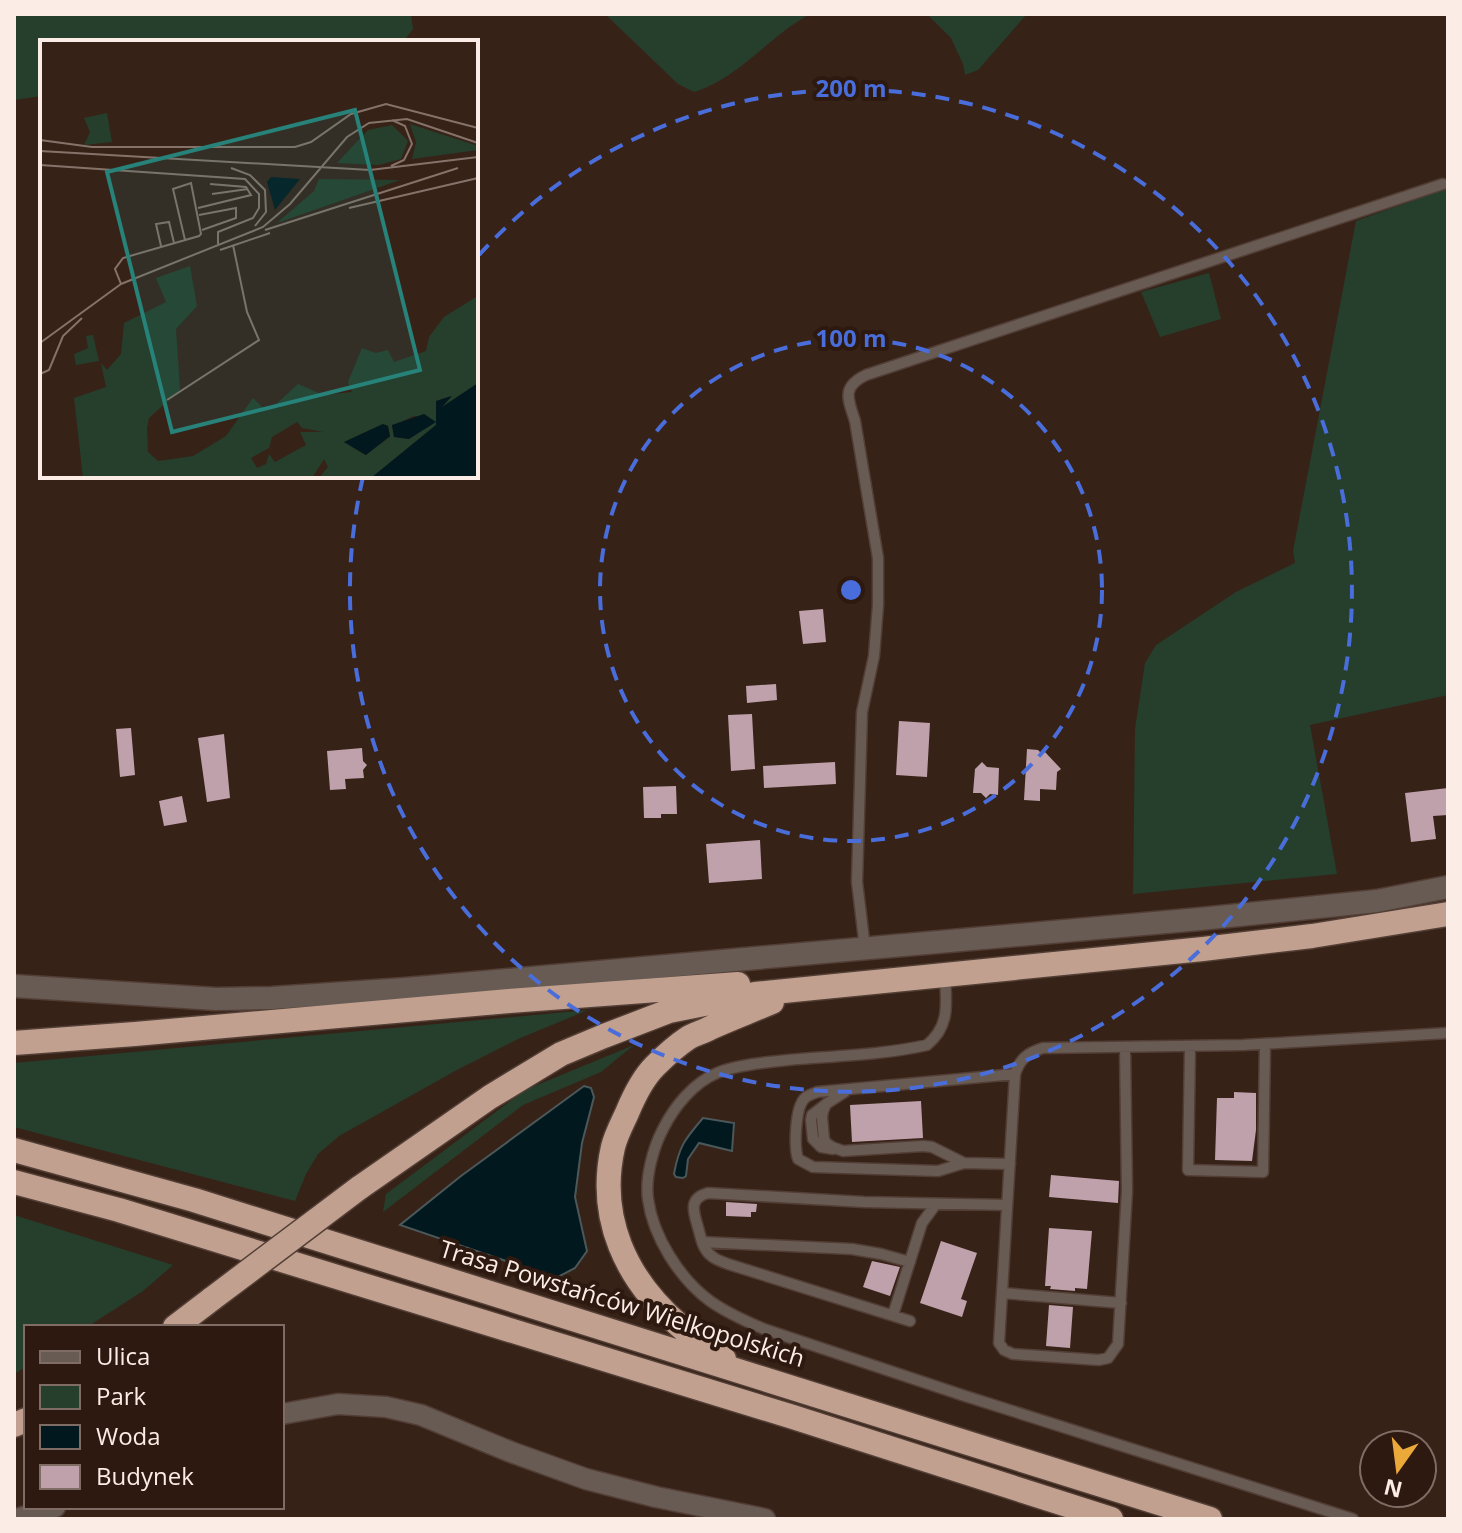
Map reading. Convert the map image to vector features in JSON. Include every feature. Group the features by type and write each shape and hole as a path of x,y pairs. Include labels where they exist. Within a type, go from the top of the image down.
{"highway":[{"path":"178,1325 359,1188 490,1097 561,1054 669,1011 755,994 1203,949 1312,936 1448,914"},
{"path":"14,1043 741,983 757,982 804,989"},
{"path":"775,1381 718,1356 670,1318 648,1293 616,1239 608,1189 613,1144 637,1090 654,1067 688,1038 804,989"},
{"name":"Trasa Powstańców Wielkopolskich","path":"14,1150 194,1200 1210,1519"},
{"path":"14,1182 119,1210 793,1417 1111,1519"}],"street":[{"path":"14,986 202,999 272,998 405,989 1185,921 1362,902 1448,887"},
{"path":"284,1414 338,1404 386,1407 421,1415 586,1479 765,1519"},
{"path":"17,1519 49,1509"}],"lane":[{"path":"865,949 857,882 862,712 874,656 878,558 849,401 851,385 866,375 1443,184"},
{"path":"945,975 946,1014 943,1026 938,1037 927,1045 761,1062 716,1073 689,1092 668,1119 651,1158 647,1196 655,1227 671,1257 708,1299 734,1316 764,1329 1353,1519"},
{"path":"1125,1047 1127,1191 1118,1344 1108,1358 1099,1360 1013,1354 1004,1350 999,1343 1015,1074 1024,1056 1043,1048 1125,1047 1190,1047 1448,1033"},
{"path":"1190,1047 1188,1170 1263,1172 1265,1044"},
{"path":"1010,1164 964,1163 938,1171 813,1167 798,1159 795,1151 798,1108 805,1098 817,1092 1015,1074"},
{"path":"848,1090 812,1115 813,1139 821,1147 843,1151 932,1147 964,1163"},
{"path":"910,1321 712,1257 702,1242 694,1206 698,1197 708,1193 864,1202 1007,1205"},
{"path":"893,1315 922,1223 936,1204"},
{"path":"702,1242 852,1249 910,1262"},
{"path":"1002,1293 1121,1303"}],"green space":[{"path":"14,14 411,14 413,29 405,40 40,40 40,96 14,100"},
{"path":"605,14 810,14 726,77 694,92 678,84"},
{"path":"927,14 1027,14 978,70 965,75 951,38"},
{"path":"1448,188 1448,695 1310,725 1337,874 1133,894 1135,729 1145,663 1156,645 1236,592 1295,563 1293,551 1356,221"},
{"path":"1209,273 1221,319 1160,337 1141,292"},
{"path":"588,1010 518,1039 339,1136 318,1154 295,1201 14,1127 14,1063"},
{"path":"634,1045 601,1072 523,1105 383,1212 386,1194 525,1090"},
{"path":"14,1215 173,1265 143,1291 90,1325 24,1325 24,1368 14,1374"}],"water":[{"path":"584,1086 591,1088 594,1097 582,1143 575,1197 587,1251 575,1268 556,1278 400,1225 461,1176"},
{"path":"703,1118 734,1123 732,1151 699,1143 688,1159 686,1176 676,1177 678,1156"}],"building":[{"path":"823,609 826,642 803,644 799,611"},
{"path":"776,684 777,700 747,703 746,686"},
{"path":"752,714 755,769 731,771 728,715"},
{"path":"899,721 930,723 927,777 896,775"},
{"path":"131,728 135,775 120,777 116,729"},
{"path":"224,734 230,798 207,802 198,738"},
{"path":"362,748 363,761 367,765 363,770 364,778 345,779 346,789 330,790 327,751"},
{"path":"1027,749 1038,750 1042,754 1045,752 1061,769 1057,772 1056,790 1040,789 1040,801 1024,800"},
{"path":"835,762 836,784 764,788 763,766"},
{"path":"982,762 987,767 999,768 998,795 990,794 986,798 981,793 973,793 975,769"},
{"path":"676,786 677,814 644,818 643,787"},
{"path":"1448,788 1448,815 1433,816 1436,839 1411,842 1405,793"},
{"path":"182,796 187,822 164,826 159,801"},
{"path":"760,840 762,879 709,883 706,844"},
{"path":"1234,1092 1256,1093 1252,1161 1215,1160 1217,1098 1234,1098"},
{"path":"921,1101 923,1138 852,1142 850,1105"},
{"path":"1051,1175 1119,1181 1118,1203 1049,1197"},
{"path":"726,1202 757,1204 756,1212 751,1212 751,1217 726,1216"},
{"path":"1049,1228 1092,1231 1087,1289 1075,1288 1075,1291 1045,1286"},
{"path":"941,1241 977,1253 961,1299 967,1301 962,1317 920,1303"},
{"path":"872,1261 900,1267 890,1296 863,1287"},
{"path":"1049,1305 1073,1307 1070,1348 1046,1346"}]}
